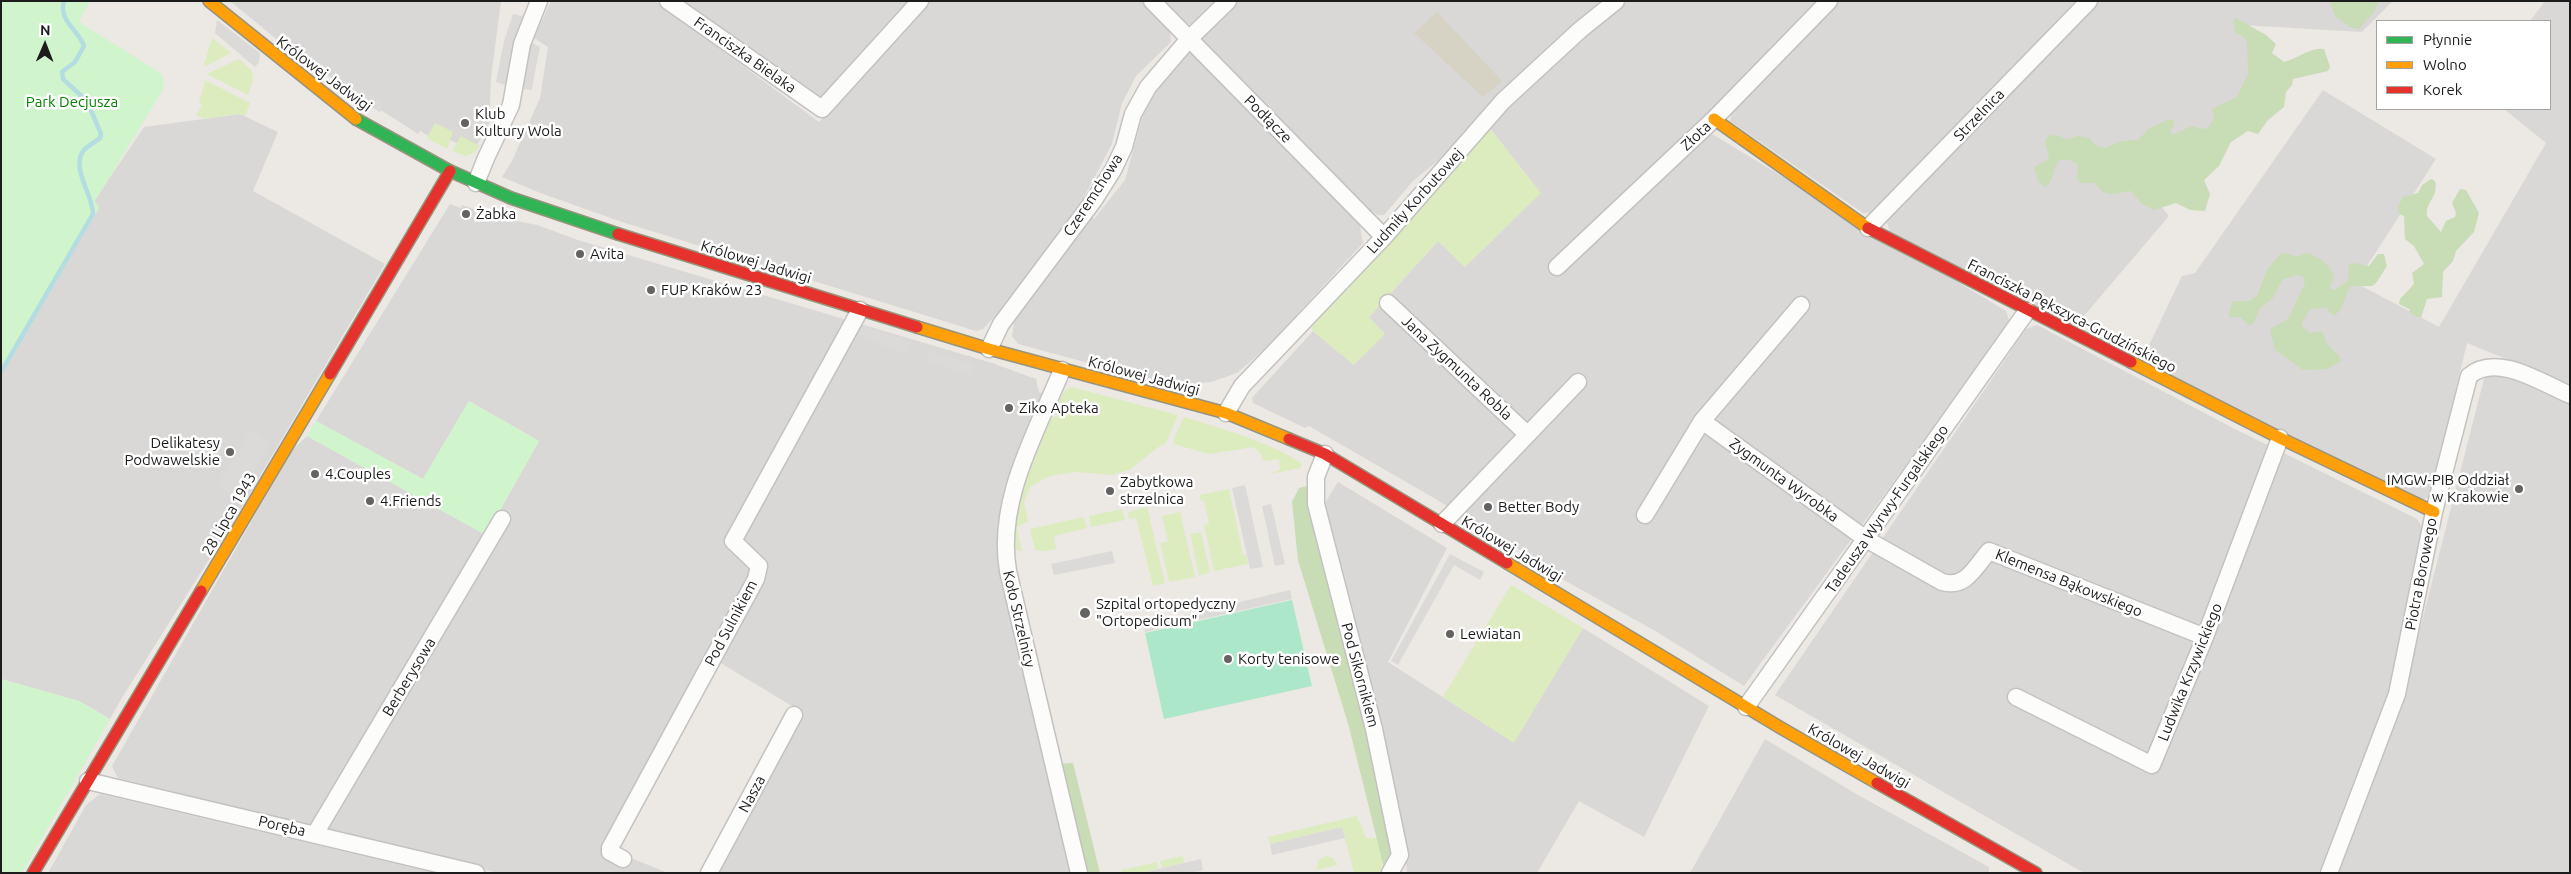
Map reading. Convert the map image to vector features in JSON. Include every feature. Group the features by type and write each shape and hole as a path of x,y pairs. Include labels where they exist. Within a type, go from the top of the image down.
{"street":[{"name":"Królowej Jadwigi","path":"209,1 352,116 450,171 476,183 600,229 860,310 1062,370 1226,413 1325,454 1746,707 1860,774 2036,873"},
{"path":"476,183 511,105 522,44 539,1"},
{"name":"Franciszka Bielaka","path":"668,1 822,110 920,1"},
{"name":"Podłącze","path":"1152,1 1384,237"},
{"name":"Czeremchowa","path":"989,349 1001,324 1094,200 1124,148 1133,114 1148,87 1189,39 1228,1"},
{"name":"Ludmiły Korbutowej","path":"1226,413 1242,386 1384,237 1503,101 1580,30 1616,1"},
{"name":"Złota","path":"1557,267 1714,119 1830,1"},
{"name":"Strzelnica","path":"1868,228 2089,1"},
{"name":"Franciszka Pększyca-Grudzińskiego","path":"1714,119 1868,228 2027,311 2280,438 2434,512"},
{"name":"28 Lipca 1943","path":"33,873 450,171"},
{"name":"Jana Zygmunta Robla","path":"1388,303 1527,434"},
{"path":"1645,515 1702,421 1801,304"},
{"name":"Pod Sulnikiem","path":"623,859 610,852 610,848 756,579 759,566 733,541 860,310"},
{"name":"Tadeusza Wyrwy-Furgalskiego","path":"1746,707 2027,311"},
{"name":"Piotra Borowego","path":"2328,873 2397,694 2434,512 2469,376 2478,368 2492,366 2516,372 2570,395"},
{"name":"Koło Strzelnicy","path":"1062,370 1020,471 1012,497 1004,539 1008,571 1079,873"},
{"path":"1442,524 1578,382"},
{"name":"Zygmunta Wyrobka","path":"1702,421 1866,539"},
{"name":"Ludwika Krzywickiego","path":"2016,697 2152,765 2205,637 2280,438"},
{"name":"Pod Sikornikiem","path":"1325,454 1316,477 1316,504 1374,728 1400,855 1390,873"},
{"name":"Berberysowa","path":"315,834 502,519"},
{"name":"Klemensa Bąkowskiego","path":"1866,539 1948,584 1954,584 1966,579 1988,551 2205,637"},
{"name":"Nasza","path":"709,873 794,715"},
{"name":"Poręba","path":"88,781 476,873"}],"shaded area":[{"path":"230,1 501,1 491,78 489,123 474,151 432,132 430,137 420,131 418,134 322,72 320,75"},
{"path":"551,1 655,1 819,122 928,1 1142,1 1170,31 1171,42 1136,76 1122,103 1112,144 1081,203 995,316 983,329 976,331 622,222 543,194 502,177 512,161 540,98 548,47 534,38"},
{"path":"674,1 912,1 823,100 813,100"},
{"path":"1161,1 1602,1 1498,97 1441,158 1413,181 1384,215 1378,215 1365,207 1203,42 1202,32 1193,24 1183,24"},
{"path":"1628,1 1817,1 1697,125 2006,311 2010,323 1744,686 1657,632 1546,570 1546,566 1439,501 1309,426 1305,428 1253,403 1252,398 1313,331 1354,365 1369,317 1438,241 1465,267 1540,193 1489,127 1582,36"},
{"path":"1838,1 2082,1 1876,212 1863,213 1730,121 1733,107"},
{"path":"2099,1 2393,1 2362,32 2241,25 2274,68 2156,200 2169,216 2072,330 1890,232 1886,220"},
{"path":"2545,1 2570,1 2570,385 2467,343 2430,497 2419,501 2140,364 2182,276 2195,273 2323,90 2436,159 2356,283 2439,327 2546,143 2505,110 2551,110 2551,20 2531,20"},
{"path":"1437,12 1502,81 1483,97 1414,33"},
{"path":"513,14 521,16 525,14 518,34 506,88 505,85 496,82 504,41"},
{"path":"217,20 260,53 259,62 255,67 215,33"},
{"path":"530,42 540,47 532,90 525,89 521,91"},
{"path":"1193,51 1360,226 1363,243 1265,349 1237,373 1211,382 1179,385 1151,380 1018,344 1012,336 1014,323 1011,322 1092,217 1094,219 1125,180 1145,108 1154,90 1187,52"},
{"path":"348,80 380,101 381,113 348,92"},
{"path":"240,114 278,132 253,191 385,264 237,515 110,719 79,701 1,679 1,374 99,208 94,201 144,127"},
{"path":"450,204 461,208 462,205 474,209 475,207 489,215 490,211 503,215 506,219 537,225 578,240 992,363 1036,379 1039,392 1043,394 1001,543 1075,873 712,873 797,709 719,662 614,851 668,873 498,873 118,778 112,766 292,450 307,436 486,535 539,441 469,401 423,479 316,421"},
{"path":"2037,325 2233,428 2417,519 2426,533 2394,680 2363,772 2321,873 2084,873 1775,695 2026,329"},
{"path":"861,326 911,342 906,353 856,336"},
{"path":"930,351 974,365 970,375 926,361"},
{"path":"2485,375 2508,376 2570,403 2570,873 2338,873 2398,715"},
{"path":"250,430 271,442 239,499 217,486"},
{"path":"1338,482 1447,548 1388,662 1513,742 1583,628 1709,706 1644,837 1579,801 1537,873 1407,873 1405,854 1321,509"},
{"path":"1245,485 1263,567 1250,569 1232,488"},
{"path":"1271,504 1285,564 1275,566 1262,506"},
{"path":"1112,551 1115,563 1054,575 1051,564"},
{"path":"1450,554 1484,572 1480,580 1454,565 1398,665 1391,661"},
{"path":"1290,590 1292,599 1145,632 1144,625"},
{"path":"1765,739 1858,795 1989,867 1989,873 1690,873"},
{"path":"100,794 435,873 48,873 86,805"},
{"path":"1342,827 1345,838 1272,855 1270,844"},
{"path":"1201,859 1203,870 1192,873 1142,873"}],"green space":[{"name":"Park Decjusza","path":"1,1 90,1 79,22 162,74 164,88 95,201 99,207 1,374"},
{"path":"2330,1 2377,1 2378,3 2374,12 2359,29 2352,28 2335,16"},
{"path":"2236,18 2266,35 2276,44 2272,53 2284,62 2308,51 2324,49 2330,67 2328,71 2293,79 2292,85 2286,92 2284,107 2268,120 2258,134 2248,131 2231,142 2219,166 2204,180 2210,194 2205,211 2190,210 2176,203 2154,210 2141,203 2131,191 2115,194 2107,193 2095,183 2081,183 2077,179 2078,165 2071,160 2060,160 2057,163 2051,181 2045,187 2038,181 2034,167 2047,160 2049,156 2045,141 2052,135 2058,135 2067,139 2078,136 2089,138 2096,146 2105,148 2122,141 2138,140 2148,129 2167,120 2173,120 2174,126 2170,130 2172,135 2192,126 2203,129 2208,128 2214,119 2212,109 2237,97 2248,74 2247,43 2245,38 2235,32 2233,22"},
{"path":"212,38 231,53 206,66 204,64"},
{"path":"239,59 252,71 253,80 248,95 207,74"},
{"path":"205,80 250,103 245,116 240,114 205,119 196,115 202,106 199,103"},
{"path":"435,123 453,132 447,149 427,138"},
{"path":"1489,127 1541,193 1465,267 1438,241 1369,317 1385,334 1354,365 1313,331 1311,326"},
{"path":"461,136 480,146 474,153 466,156 452,151"},
{"path":"2431,179 2435,181 2436,187 2428,207 2427,216 2441,232 2446,221 2455,217 2456,213 2452,203 2460,189 2466,190 2479,213 2474,232 2456,251 2453,261 2443,272 2442,297 2427,299 2421,318 2411,314 2409,309 2399,304 2400,299 2414,284 2412,273 2424,264 2414,246 2405,239 2404,216 2399,214 2398,207 2403,197 2418,193 2422,185"},
{"path":"2286,253 2297,257 2307,253 2323,261 2332,271 2333,278 2330,288 2334,290 2348,281 2349,264 2369,266 2378,254 2384,254 2387,266 2376,283 2372,286 2350,286 2338,313 2334,316 2326,308 2310,309 2302,323 2303,327 2310,333 2322,331 2328,345 2339,356 2341,361 2328,369 2303,370 2275,350 2270,329 2288,319 2304,285 2305,280 2302,276 2297,275 2282,280 2273,298 2260,308 2254,323 2249,325 2240,317 2229,317 2233,301 2249,301 2257,296 2267,270 2280,254"},
{"path":"1071,387 1178,415 1166,443 1131,469 1112,475 1076,472 1050,476 1031,486 1024,501 1028,521 1017,527 1022,551 1010,548 1016,490 1046,422 1059,414 1060,398"},
{"path":"469,401 539,441 486,535 307,436 316,421 423,479"},
{"path":"1184,417 1261,442 1302,464 1300,468 1266,475 1280,470 1279,459 1263,461 1261,454 1253,447 1209,454 1174,444 1174,438"},
{"path":"1308,486 1395,853 1384,868 1349,727 1298,560 1292,502 1299,488"},
{"path":"1229,489 1243,555 1246,554 1248,564 1214,571 1204,525 1209,524 1204,501 1201,501 1200,495"},
{"path":"1147,507 1165,583 1153,586 1136,518 1129,519 1128,512"},
{"path":"1122,509 1125,520 1091,527 1089,516"},
{"path":"1180,512 1195,577 1169,582 1160,543 1168,541 1162,516"},
{"path":"1084,517 1087,528 1054,536 1056,549 1035,550 1030,529"},
{"path":"1201,532 1210,572 1199,576 1190,534"},
{"path":"1511,585 1583,628 1514,743 1443,697"},
{"name":"Korty tenisowe","path":"1292,600 1312,686 1164,719 1145,633"},
{"path":"1,679 79,701 110,719 22,873 1,873"},
{"path":"1073,763 1100,873 1082,873 1057,764"},
{"path":"1357,816 1366,838 1377,838 1384,868 1382,873 1354,873 1342,827 1270,844 1268,837"},
{"path":"1183,856 1184,863 1162,868 1160,861"},
{"path":"1326,856 1333,858 1338,865 1316,870 1319,860"},
{"path":"1157,862 1158,869 1142,873 1122,873 1121,870"}],"waterway":[{"path":"1,372 93,214 81,173 80,157 84,150 100,138 101,134 87,101 63,79 62,72 75,62 84,46 66,20 63,8 64,1"}],"traffic: fast":[{"path":"356,119 450,171 511,198 618,234"}],"traffic: slow":[{"path":"209,1 356,119"},
{"path":"1714,119 1868,228"},
{"path":"917,327 989,349 1226,413 1289,439"},
{"path":"2131,362 2280,438 2434,512"},
{"path":"201,591 330,374"},
{"path":"1507,563 1781,728 1877,783"}],"traffic: jam":[{"path":"330,374 450,171"},
{"path":"1868,228 2131,362"},
{"path":"618,234 917,327"},
{"path":"1289,439 1325,454 1507,563"},
{"path":"33,873 201,591"},
{"path":"1877,783 2036,873"}],"place":[{"name":"Klub Kultury Wola","path":"465,123"},
{"name":"Żabka","path":"466,214"},
{"name":"Avita","path":"580,254"},
{"name":"FUP Kraków 23","path":"651,290"},
{"name":"Ziko Apteka","path":"1009,408"},
{"name":"Delikatesy Podwawelskie","path":"230,452"},
{"name":"4.Couples","path":"315,474"},
{"name":"IMGW-PIB Oddział w Krakowie","path":"2519,489"},
{"name":"Zabytkowa strzelnica","path":"1110,491"},
{"name":"4.Friends","path":"370,501"},
{"name":"Better Body","path":"1488,507"},
{"name":"Szpital ortopedyczny \"Ortopedicum\"","path":"1085,613"},
{"name":"Lewiatan","path":"1450,634"},
{"name":"Korty tenisowe","path":"1228,659"}]}
